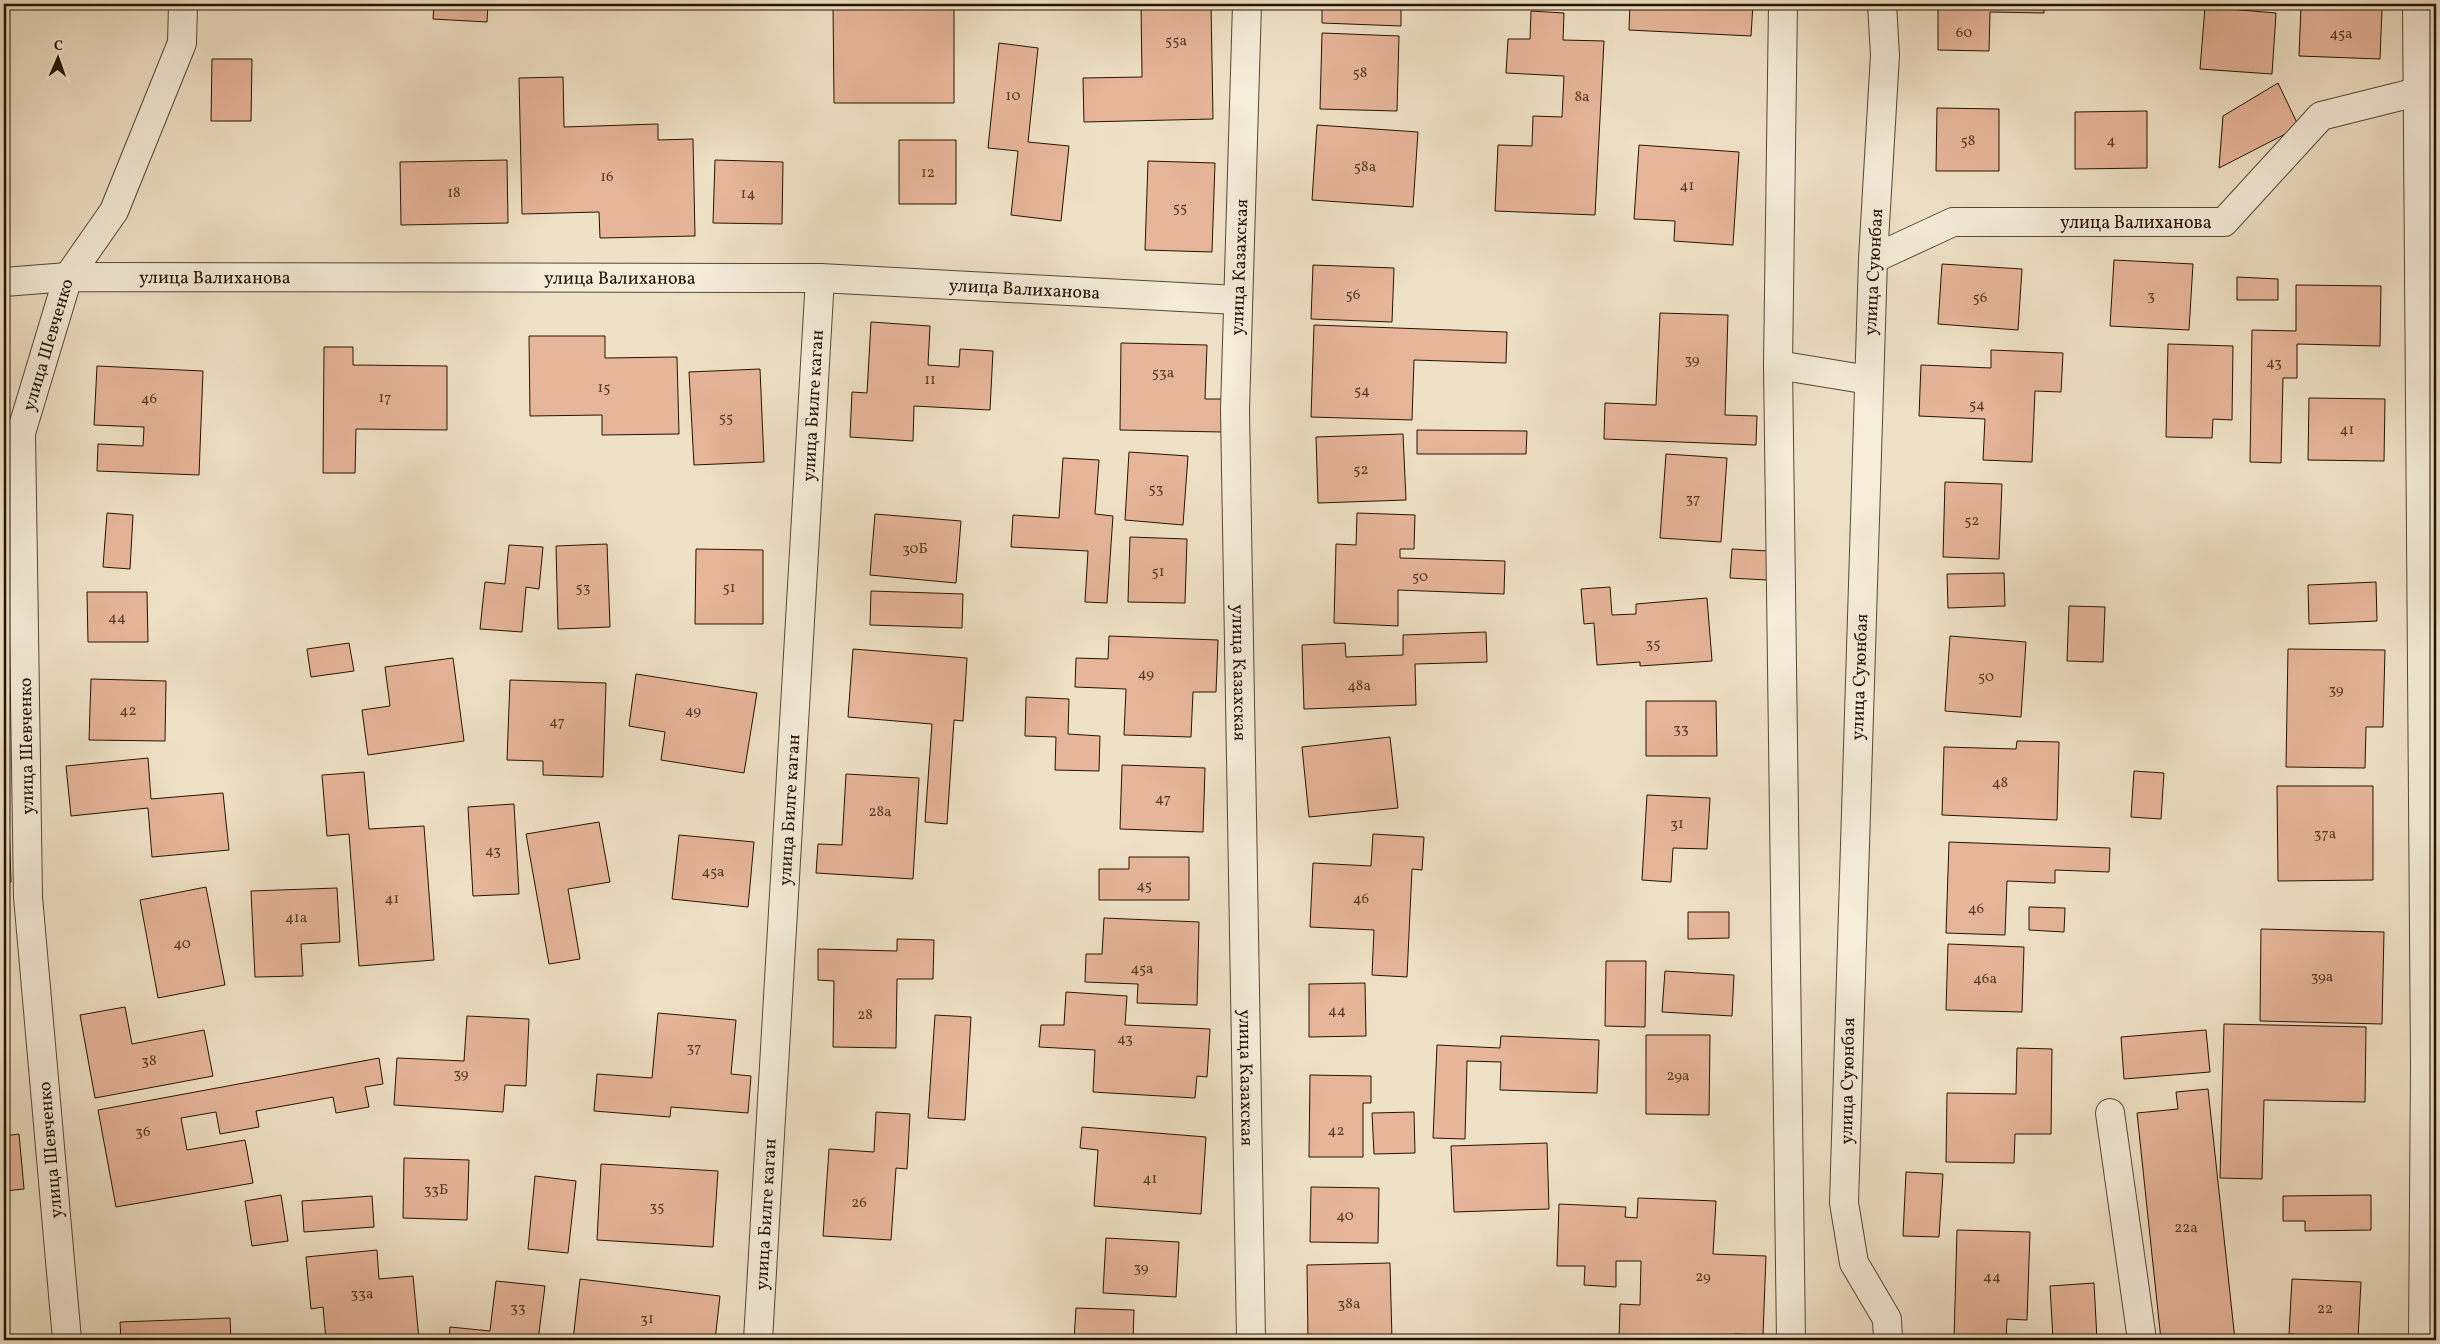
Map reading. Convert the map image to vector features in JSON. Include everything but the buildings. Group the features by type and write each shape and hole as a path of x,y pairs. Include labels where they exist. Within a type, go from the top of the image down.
{"street":[{"name":"улица Шевченко","path":"67,1340 28,897 22,433 68,277 114,211 182,43 183,4"},
{"name":"улица Казахская","path":"1247,4 1237,300 1236,439 1251,1340"},
{"path":"1783,4 1778,365 1791,1340"},
{"name":"улица Суюнбая","path":"1882,4 1885,55 1873,259 1844,1203 1854,1262 1887,1318 1888,1340"},
{"path":"2417,4 2425,1035 2423,1340"},
{"name":"улица Валиханова","path":"1873,259 1953,222 2224,222 2321,116 2417,92"},
{"name":"улица Валиханова","path":"4,282 68,277 820,278 1237,300"},
{"name":"улица Билге каган","path":"758,1340 820,278"},
{"path":"1778,365 1869,380"},
{"path":"2110,1113 2142,1340"}]}
